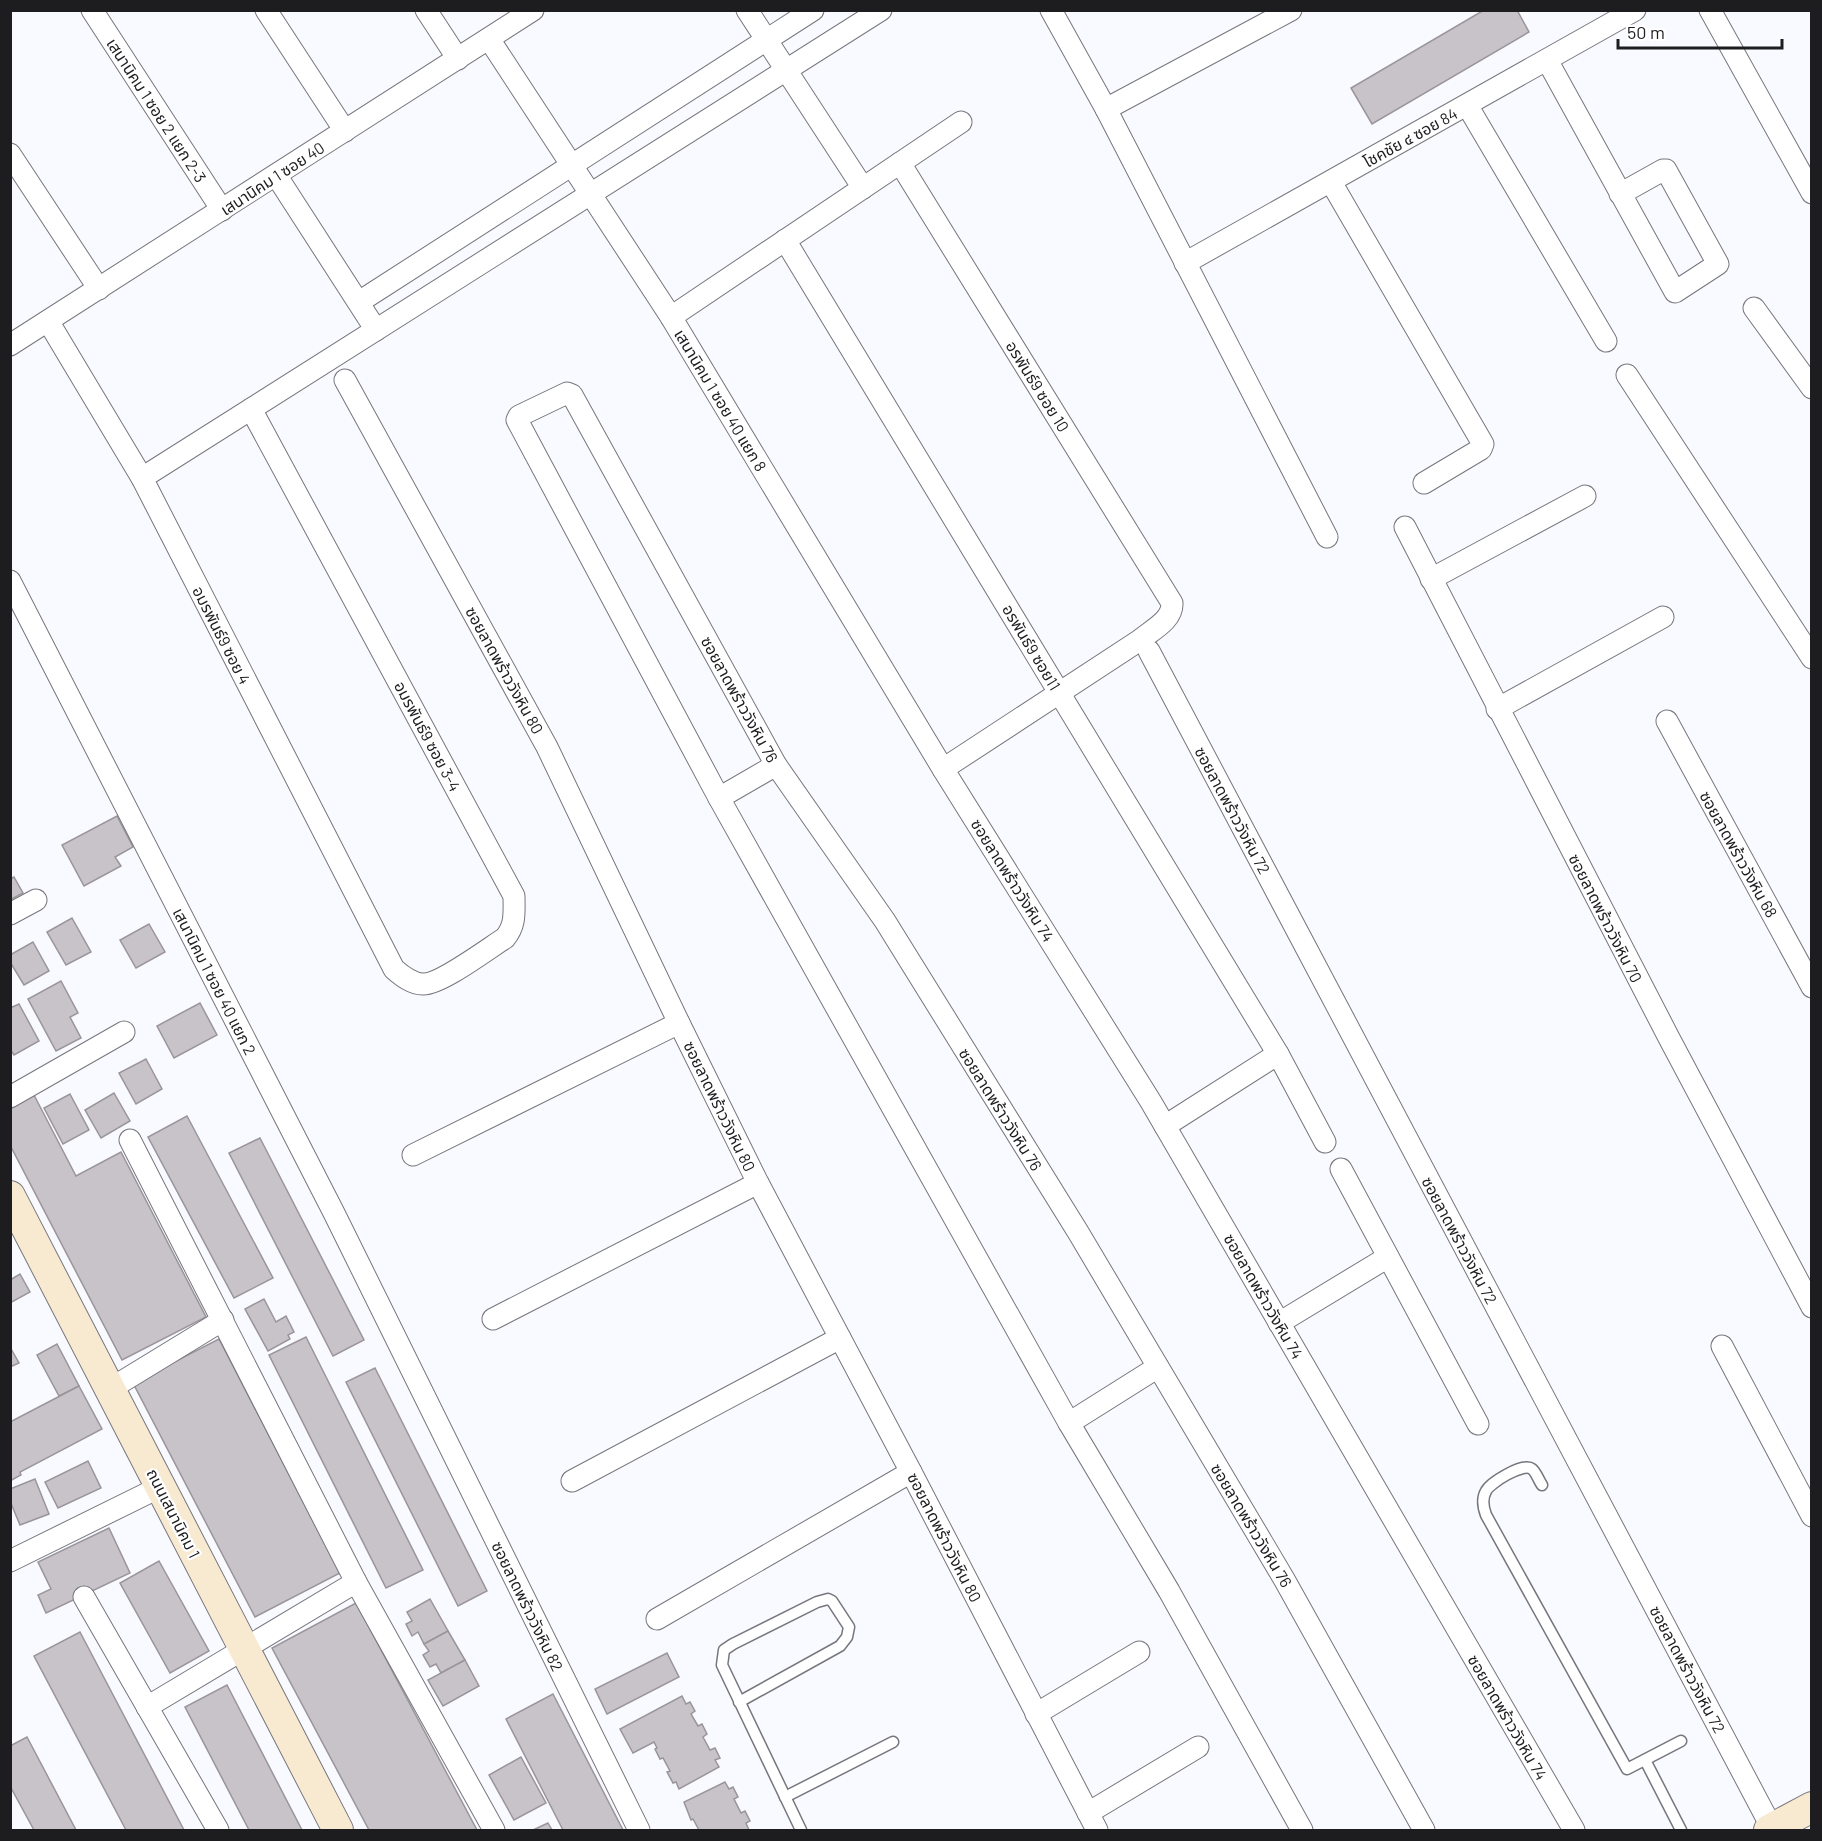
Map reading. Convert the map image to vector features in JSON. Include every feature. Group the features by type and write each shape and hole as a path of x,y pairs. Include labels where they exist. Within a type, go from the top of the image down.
{"street":[{"name":"เสนานิคม 1 ซอย 2 แยก 2-3","path":"92,10 222,210"},
{"path":"266,10 345,131"},
{"path":"426,10 458,59"},
{"name":"เสนานิคม 1 ซอย 40","path":"10,345 533,10"},
{"path":"747,10 862,188"},
{"path":"358,302 813,10"},
{"path":"141,478 881,10"},
{"path":"1051,10 1106,109 1327,537"},
{"path":"1106,109 1291,10"},
{"name":"โชคชัย ๔ ซอย 84","path":"1185,263 1635,10"},
{"path":"1710,10 1812,193"},
{"name":"เสนานิคม 1 ซอย 40 แยก 8","path":"489,39 671,316 943,769"},
{"path":"1547,60 1620,194 1675,292 1718,264 1666,170 1620,194"},
{"path":"1467,105 1606,341"},
{"path":"671,316 961,122"},
{"path":"10,154 99,289"},
{"name":"อรพันธ์9 ซอย 10","path":"900,163 1172,603 1173,611 1168,618 1140,640 1058,692"},
{"path":"276,175 376,330"},
{"path":"1331,182 1483,444 1481,449 1424,483"},
{"name":"อรพันธ์9 ซอย11","path":"785,240 1278,1054 1325,1142"},
{"path":"1754,308 1812,388"},
{"name":"อมรพันธ์9 ซอย 4","path":"48,321 141,478 385,954"},
{"path":"1627,375 1812,658"},
{"name":"ซอยลาดพร้าววังหิน 80","path":"345,380 547,747 758,1183 912,1472 1092,1822"},
{"name":"ซอยลาดพร้าววังหิน 76","path":"719,798 517,419 519,416 570,393 776,765 885,921 1078,1232 1284,1580 1424,1830"},
{"name":"อมรพันธ์9 ซอย 3-4","path":"251,409 514,896 512,930 505,938 438,981 423,984 407,979 394,969 385,954"},
{"path":"1431,579 1586,496"},
{"name":"ซอยลาดพร้าววังหิน 70","path":"1405,527 1497,709 1812,1307"},
{"name":"เสนานิคม 1 ซอย 40 แยก 2","path":"10,581 334,1213 417,1382"},
{"path":"1497,709 1663,617"},
{"name":"ซอยลาดพร้าววังหิน 72","path":"1149,651 1772,1830"},
{"path":"943,769 1058,692"},
{"name":"ซอยลาดพร้าววังหิน 68","path":"1667,721 1812,987"},
{"path":"776,765 719,798 1069,1423 1169,1591 1302,1830"},
{"name":"ซอยลาดพร้าววังหิน 74","path":"943,769 1165,1126 1574,1830"},
{"path":"10,914 36,900"},
{"path":"413,1155 679,1023"},
{"path":"10,1097 124,1032"},
{"path":"1165,1126 1278,1054"},
{"path":"130,1140 356,1582 494,1830"},
{"path":"1341,1170 1478,1424"},
{"path":"493,1319 758,1183"},
{"name":"ถนนเสนานิคม 1","path":"10,1196 338,1830"},
{"path":"1279,1323 1388,1257"},
{"path":"110,1389 223,1320"},
{"path":"572,1481 840,1338"},
{"path":"1722,1346 1812,1516"},
{"path":"1069,1423 1158,1367"},
{"name":"ซอยลาดพร้าววังหิน 82","path":"417,1382 639,1830"},
{"path":"657,1619 912,1472"},
{"path":"10,1561 160,1487"},
{"path":"147,1707 356,1582"},
{"path":"84,1597 218,1830"},
{"path":"1036,1714 1139,1652"},
{"path":"1092,1822 1198,1747"},
{"path":"1772,1830 1812,1807"}],"lane":[{"path":"1542,1485 1530,1468 1520,1468 1488,1487 1484,1497 1485,1515 1627,1769 1682,1741"},
{"path":"739,1702 840,1646 847,1637 849,1628 832,1601 828,1599 817,1602 724,1650 722,1665 739,1702 801,1830"},
{"path":"785,1797 893,1742"},
{"path":"1645,1760 1681,1830"}],"building":[{"path":"1484,10 1517,10 1529,32 1372,124 1351,88"},
{"path":"117,816 133,847 115,857 121,866 84,886 62,845"},
{"path":"14,877 23,893 10,900 10,879"},
{"path":"72,918 91,952 66,965 47,932"},
{"path":"149,924 165,952 136,968 120,940"},
{"path":"33,942 49,971 24,985 10,962 10,955"},
{"path":"61,981 78,1013 70,1017 81,1038 56,1051 28,999"},
{"path":"200,1003 217,1035 174,1058 157,1026"},
{"path":"19,1004 39,1041 14,1055 10,1049 10,1008"},
{"path":"146,1059 162,1089 136,1104 119,1073"},
{"path":"114,1093 130,1121 101,1138 85,1110"},
{"path":"70,1094 89,1130 63,1144 44,1108"},
{"path":"34,1095 76,1176 121,1152 206,1317 122,1360 10,1145 10,1107"},
{"path":"187,1116 273,1278 234,1298 148,1137"},
{"path":"260,1138 364,1340 333,1356 229,1153"},
{"path":"20,1274 30,1292 10,1303 10,1280"},
{"path":"264,1299 276,1322 286,1316 294,1332 288,1335 290,1339 268,1351 245,1309"},
{"path":"306,1337 423,1570 386,1588 269,1355"},
{"path":"219,1339 340,1573 255,1617 133,1383"},
{"path":"57,1344 79,1386 59,1396 37,1355"},
{"path":"10,1347 19,1363 10,1367"},
{"path":"375,1368 487,1591 458,1606 346,1382"},
{"path":"79,1386 102,1429 20,1472 21,1475 10,1481 10,1422"},
{"path":"88,1461 101,1488 58,1508 45,1482"},
{"path":"35,1479 49,1514 20,1525 10,1501 10,1489"},
{"path":"109,1528 130,1573 46,1613 38,1595 51,1589 38,1562"},
{"path":"159,1561 209,1651 170,1673 120,1583"},
{"path":"430,1599 448,1631 424,1644 418,1632 412,1636 406,1624 412,1621 407,1612"},
{"path":"356,1603 477,1830 369,1830 272,1648"},
{"path":"448,1631 465,1660 441,1673 436,1664 430,1667 423,1655 429,1651 424,1644"},
{"path":"80,1632 184,1830 126,1830 34,1656"},
{"path":"667,1653 679,1677 607,1714 595,1689"},
{"path":"465,1660 479,1686 443,1706 428,1680"},
{"path":"227,1685 302,1830 249,1830 185,1707"},
{"path":"553,1694 623,1830 563,1830 506,1719"},
{"path":"682,1696 686,1704 690,1702 695,1711 691,1714 698,1726 702,1724 707,1734 703,1737 710,1750 715,1748 720,1758 715,1760 719,1767 679,1789 667,1772 670,1771 663,1758 660,1759 654,1742 633,1753 620,1729"},
{"path":"27,1737 76,1830 34,1830 10,1786 10,1746"},
{"path":"521,1757 546,1803 514,1820 489,1775"},
{"path":"725,1782 729,1789 733,1787 738,1797 734,1799 741,1813 745,1811 750,1821 746,1823 749,1830 699,1830 693,1819 691,1820 684,1802"},
{"path":"548,1823 552,1830 533,1830"}]}
